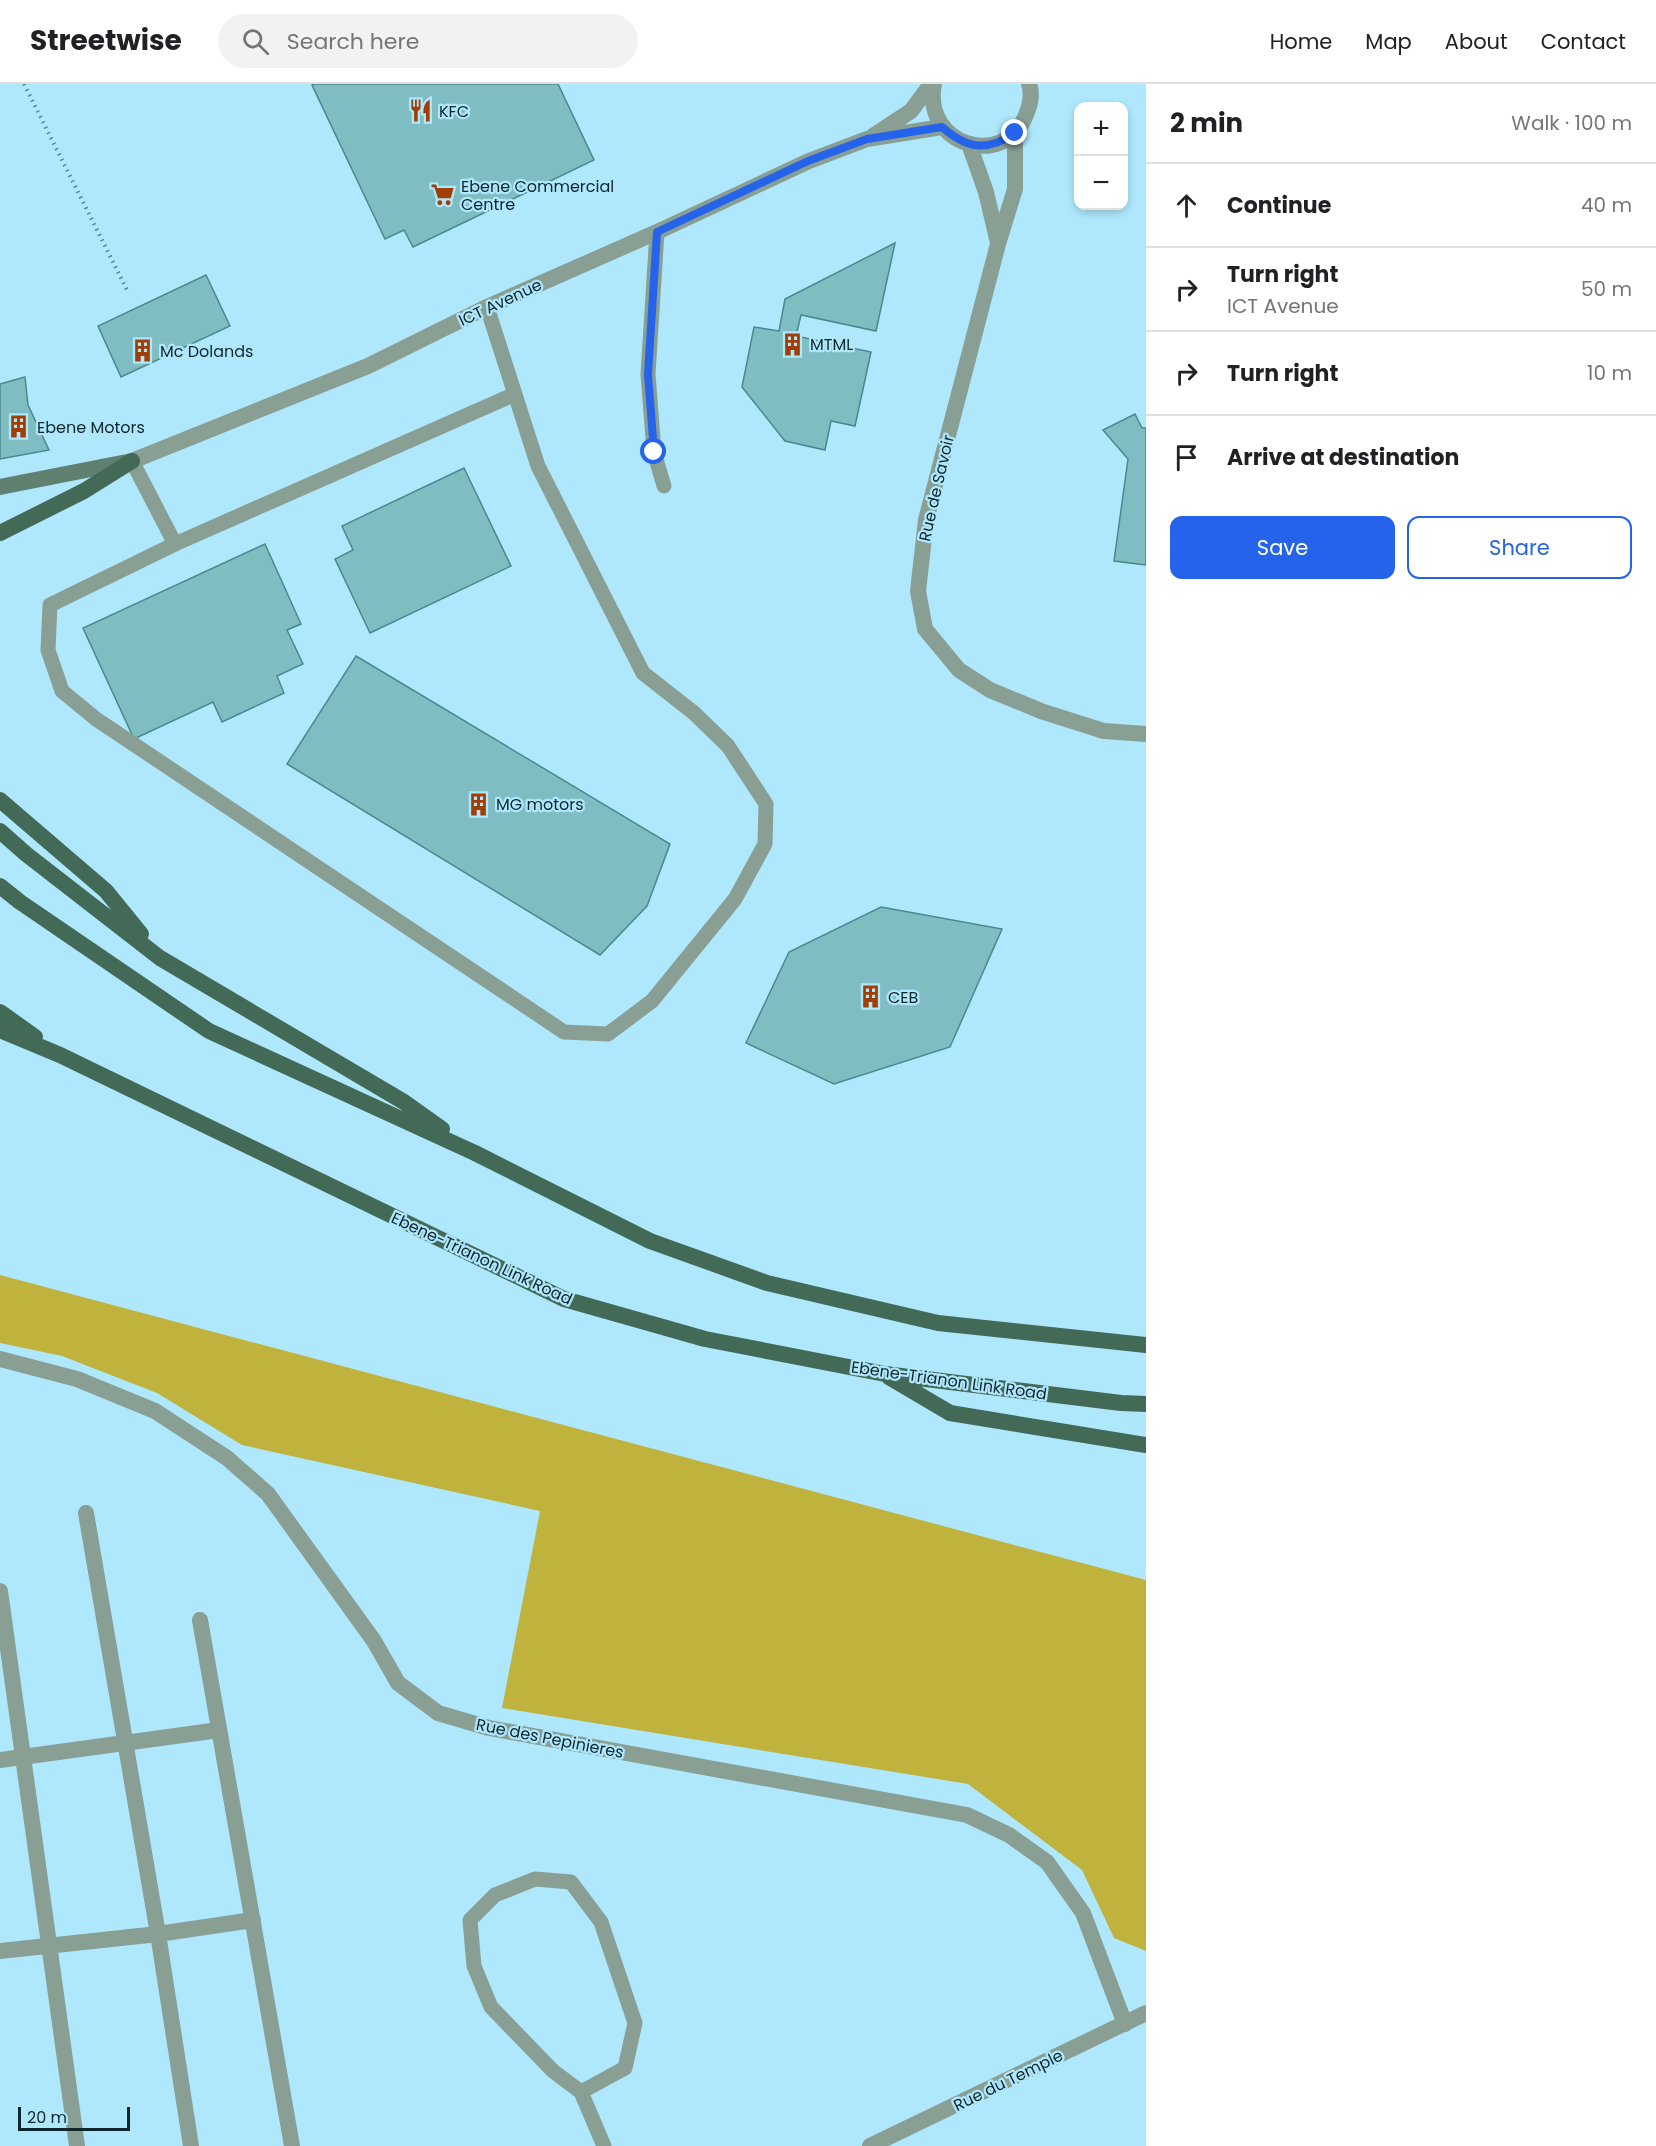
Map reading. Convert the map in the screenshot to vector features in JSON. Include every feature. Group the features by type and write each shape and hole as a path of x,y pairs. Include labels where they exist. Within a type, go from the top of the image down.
{"main road":[{"path":"0,487 132,461"},
{"path":"0,533 84,491 132,461"},
{"path":"0,800 106,891 160,958"},
{"path":"0,831 26,854 160,958 404,1102 475,1153"},
{"path":"0,886 208,1030 475,1153 650,1241 767,1283 938,1323 1146,1345"},
{"path":"0,1012 60,1055"},
{"path":"0,1030 60,1055"},
{"name":"Ebene-Trianon Link Road","path":"60,1055 564,1299 705,1339 885,1374 1121,1403 1146,1404"},
{"path":"938,1323 1146,1339"},
{"path":"885,1374 950,1413 1146,1445"}],"street":[{"path":"933,84 934,112 942,127 954,137 969,144 986,146 1001,142 1015,133 1030,105 1029,84"},
{"name":"ICT Avenue","path":"867,139 911,111 933,84"},
{"name":"ICT Avenue","path":"132,461 368,366 488,307 657,232 808,161 867,139 942,127"},
{"name":"Rue de Savoir","path":"1015,133 1016,189 998,244 926,520 918,591 925,629 959,670 990,690 1041,711 1104,731 1146,734"},
{"name":"Rue de Savoir","path":"969,144 986,192 998,244"},
{"name":"Rue des Pepinieres","path":"0,1359 77,1379 155,1411 227,1458 268,1494 374,1641 398,1683 438,1713 500,1730 967,1815 1009,1835 1047,1862 1083,1913 1125,2024"},
{"path":"86,1513 158,1934 191,2146"},
{"path":"0,1591 77,2146"},
{"path":"200,1620 292,2146"},
{"path":"0,1760 219,1730"},
{"path":"0,1951 158,1934 253,1920"},
{"name":"Rue du Temple","path":"870,2146 1146,2013"}],"lane":[{"path":"657,232 648,374 654,452 664,486"},
{"path":"488,307 538,466 643,673 694,713 728,746 766,804 765,844 735,899 652,1001 608,1034 564,1032 96,719 62,691 48,650 50,605 175,544 515,394"},
{"path":"132,461 175,544"},
{"path":"581,2092 625,2068 635,2023 601,1922 571,1882 535,1878 495,1895 470,1920 474,1966 491,2007 553,2071 581,2092 604,2146"}],"path":[{"path":"24,84 128,290"}],"shaded area":[{"path":"0,1275 1146,1580 1146,1951 1114,1938 1082,1870 968,1784 502,1708 540,1511 242,1445 157,1393 62,1356 0,1343"}],"building":[{"name":"Ebene Commercial Centre","path":"558,84 594,160 413,247 404,230 385,239 312,85"},
{"name":"MTML","path":"895,243 876,331 801,315 796,336 871,352 855,426 831,421 825,450 785,441 742,387 754,327 779,331 785,299"},
{"name":"Mc Dolands","path":"206,275 230,326 121,377 98,326"},
{"name":"Ebene Motors","path":"25,377 28,405 49,450 0,459 0,384"},
{"path":"1135,414 1142,428 1146,428 1146,565 1114,561 1128,459 1103,430"},
{"path":"464,468 511,566 370,633 335,559 353,550 342,526"},
{"path":"265,544 301,624 287,630 303,664 277,676 284,693 222,722 213,702 134,739 83,628"},
{"name":"MG motors","path":"356,656 670,844 647,906 600,955 287,764"},
{"name":"CEB","path":"881,907 1002,929 950,1047 834,1084 746,1043 789,952"}],"place":[{"name":"KFC","path":"421,111"},
{"name":"Ebene Commercial Centre","path":"443,195"},
{"name":"MTML","path":"792,344"},
{"name":"Mc Dolands","path":"142,351"},
{"name":"Ebene Motors","path":"19,427"},
{"name":"MG motors","path":"478,804"},
{"name":"CEB","path":"870,997"}],"route":[{"path":"654,452 648,374 657,232 808,161 867,139 942,127 954,137 969,144 986,146 1001,142 1015,133"}]}
